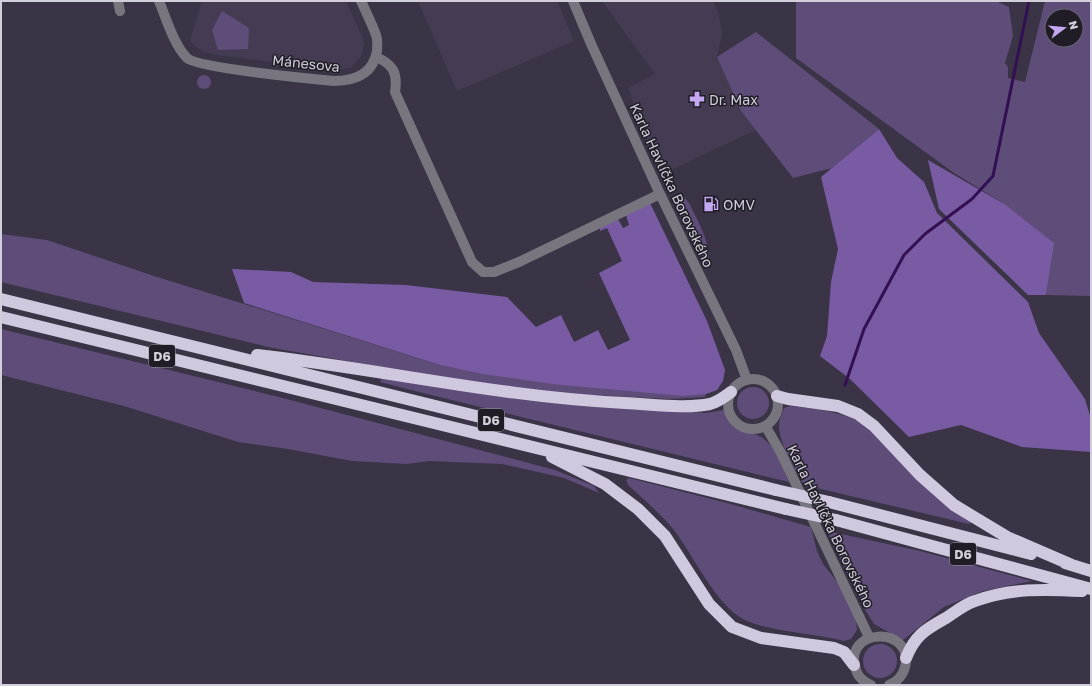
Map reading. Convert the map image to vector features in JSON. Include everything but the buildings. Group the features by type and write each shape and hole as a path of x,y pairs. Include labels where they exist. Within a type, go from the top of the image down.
{"highway":[{"name":"D6","path":"1,299 829,502 1091,571"},
{"name":"D6","path":"1,316 836,520 1091,589"},
{"path":"206,349 578,401 693,406 713,403 731,392"},
{"path":"777,396 838,406 858,414 874,426 920,475 954,505 1007,537 1072,565"},
{"path":"533,447 606,484 638,509 665,536 709,604 732,626 761,638 834,648 844,652 854,665"},
{"path":"906,658 912,644 923,632 974,601 997,594 1029,590 1091,592"}],"street":[{"path":"118,1 120,11"},
{"name":"Mánesova","path":"159,1 174,37 188,59 196,63 223,68 325,80 346,81 358,78 367,72 376,57"},
{"path":"361,1 377,37 376,57 386,61 392,67 397,81 396,92 428,167 472,262 483,272 489,273 513,264 660,194"},
{"name":"Karla Havlíčka Borovského","path":"573,1 660,194 736,350 747,380"},
{"path":"757,379 766,382 777,396 777,413 766,427 753,430 747,429 735,422 729,411 728,405 731,392 738,384 747,380 757,379"},
{"name":"Karla Havlíčka Borovského","path":"766,427 781,453 869,637"},
{"path":"870,685 862,679 854,665 857,649 869,637 885,636 899,644 906,658 903,673 891,685"}],"shaded area":[{"path":"202,1 346,1 362,36 364,43 362,55 351,68 336,69 329,65 324,65 321,68 217,55 204,52 195,46 190,40"},
{"path":"418,1 557,1 574,41 457,91"},
{"path":"602,1 713,1 719,15 722,34 717,57 741,111 756,130 673,169 658,163 641,124 628,88 655,74"},
{"path":"796,1 996,1 1009,7 1013,36 1005,63 1008,67 1008,78 1025,82 1045,1 1091,1 1091,296 1046,295 1053,243 1006,205 954,173 796,58"},
{"path":"222,11 249,28 248,49 218,50 212,30"},
{"path":"756,32 879,129 832,168 793,178 741,111 717,57"},
{"path":"201,75 207,75 211,79 211,85 207,89 201,89 197,85 197,79"},
{"path":"879,129 897,158 924,182 937,213 1028,302 1039,333 1085,399 1091,419 1091,452 1022,447 961,425 909,437 850,379 820,356 827,336 831,282 838,249 821,177"},
{"path":"928,160 1006,205 1054,243 1046,295 1028,295 939,209"},
{"path":"678,195 685,198 689,203 704,234 709,251 707,266 674,198"},
{"path":"650,203 707,321 725,370 723,381 717,390 706,394 683,396 552,384 483,374 440,365 244,303 232,269 291,272 313,282 406,285 507,297 536,327 561,315 574,342 598,330 608,350 630,340 599,273 622,261 607,228 600,231 600,228 618,219 623,228 629,225 626,215"},
{"path":"1,234 47,240 154,276 440,365 506,377 573,385 639,391 706,394 705,397 670,399 552,393 471,383 268,347 1,282"},
{"path":"1,329 279,397 555,470 594,486 599,493 564,478 502,464 429,461 407,464 352,461 288,449 238,442 124,406 1,375"},
{"path":"382,378 603,405 706,413 724,410 727,419 736,428 758,435 769,443 779,459 789,482 380,382"},
{"path":"750,387 756,387 766,394 769,403 768,409 762,416 756,419 750,419 740,412 737,406 737,400 744,390"},
{"path":"790,406 839,414 857,420 866,425 972,521 969,524 804,485 788,457 780,433 779,424 782,412 784,408"},
{"path":"629,478 727,503 811,527 817,551 823,564 839,584 856,620 857,630 851,639 844,641 778,630 743,619 733,612 714,591 674,530 658,512 628,485 626,480"},
{"path":"827,531 920,551 1032,581 983,591 944,607 903,640 874,624 863,606"},
{"path":"883,644 890,646 895,651 897,661 895,671 890,676 877,678 870,676 865,671 863,658 865,651 870,646"}],"waterway":[{"path":"845,385 864,329 904,255 925,234 972,199 993,176 1029,1"}],"place":[{"name":"Dr. Max","path":"697,99"},
{"name":"OMV","path":"711,204"}]}
